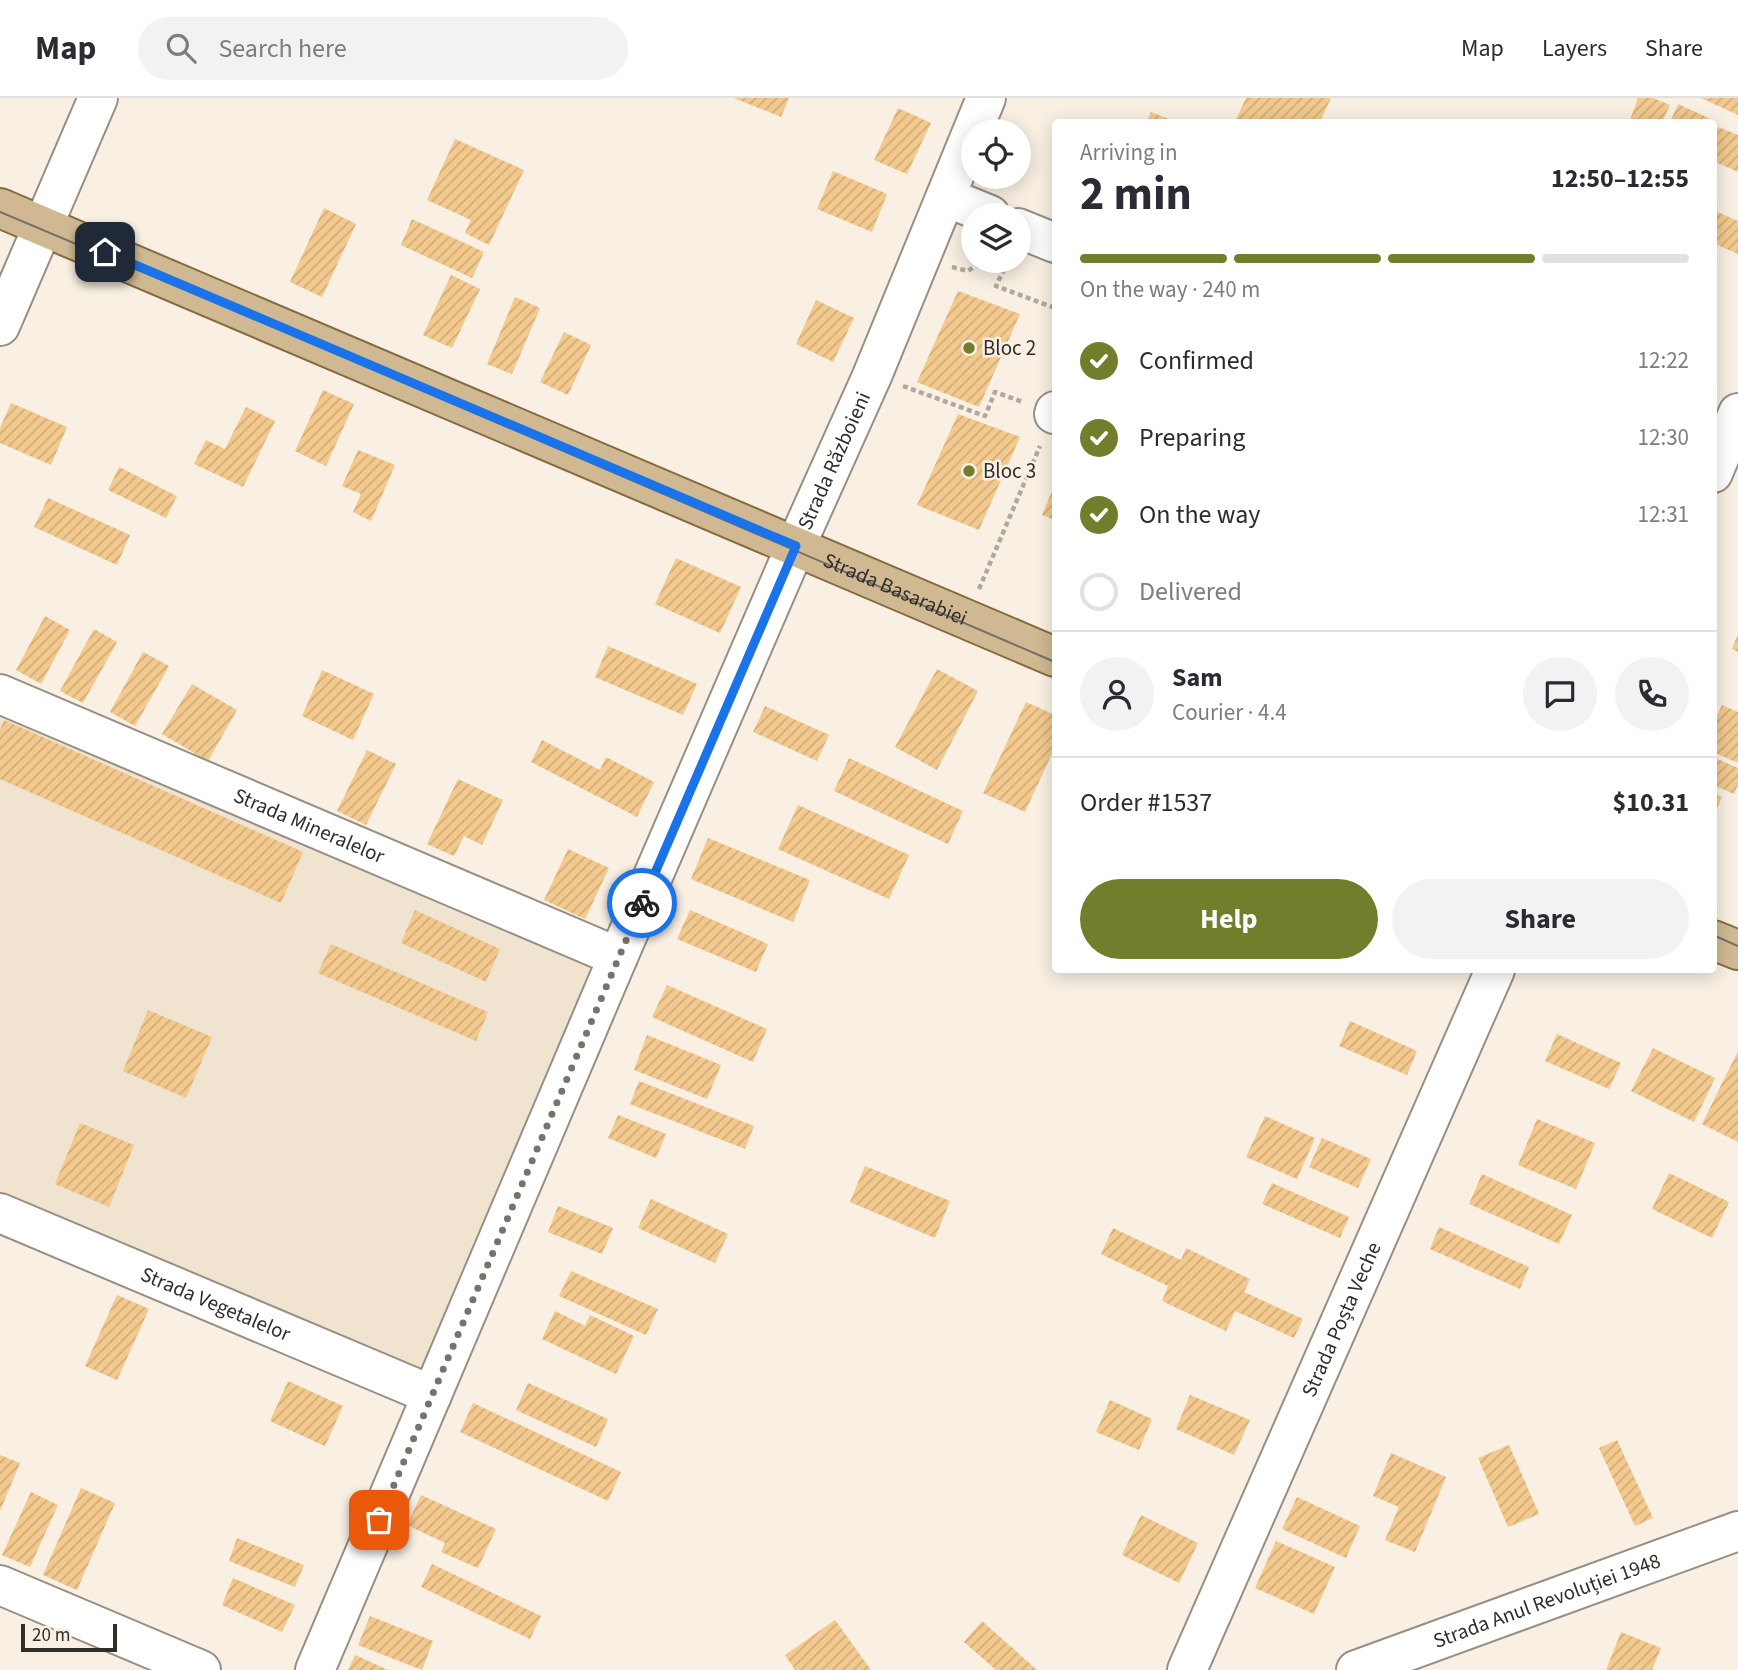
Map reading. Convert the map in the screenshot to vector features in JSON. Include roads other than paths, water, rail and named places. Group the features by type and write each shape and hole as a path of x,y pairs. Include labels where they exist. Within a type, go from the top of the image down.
{"main road":[{"name":"Strada Basarabiei","path":"0,208 1052,656"},
{"path":"1717,942 1738,950"}],"street":[{"path":"0,326 98,98"},
{"name":"Strada Războieni","path":"315,1670 618,957 872,376 986,98"},
{"path":"946,197 961,203"},
{"path":"1031,233 1052,242"},
{"path":"1717,463 1738,413"},
{"name":"Strada Mineralelor","path":"0,694 618,957"},
{"name":"Strada Poșta Veche","path":"1187,1670 1494,973"},
{"name":"Strada Vegetalelor","path":"0,1213 432,1395"},
{"name":"Strada Anul Revoluției 1948","path":"1356,1670 1738,1531"},
{"path":"0,1585 201,1670"}],"tram line":[{"path":"0,212 1052,661"},
{"path":"1717,937 1738,946"}],"place":[{"name":"Bloc 2","path":"969,348"},
{"name":"Bloc 3","path":"969,471"}]}
